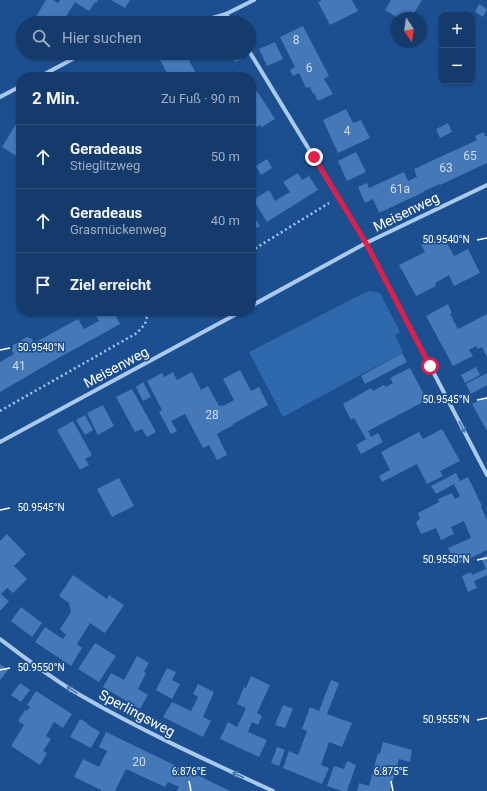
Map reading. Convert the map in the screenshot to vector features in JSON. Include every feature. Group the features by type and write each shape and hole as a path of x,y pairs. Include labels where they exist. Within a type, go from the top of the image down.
{"street":[{"path":"220,16 254,0"},
{"path":"48,72 71,60"},
{"path":"254,60 366,243 487,475"},
{"path":"0,98 16,89"},
{"name":"Meisenweg","path":"256,303 366,243 487,185"},
{"name":"Meisenweg","path":"0,442 233,316"},
{"name":"Sperlingsweg","path":"0,639 78,694 138,728 274,791"}],"path":[{"path":"256,248 338,197"},
{"path":"0,411 137,333 145,324 148,316"}],"shaded area":[{"path":"369,291 380,293 400,332 395,335 403,352 283,417 249,352"}],"building":[{"path":"46,0 53,0 58,3 60,0 98,0 89,11 75,2 66,16 36,16"},
{"path":"111,0 130,0 125,8"},
{"path":"322,0 352,0 358,11 330,25 318,2"},
{"path":"391,0 422,0 415,12 391,12 391,14 385,10"},
{"path":"479,4 487,9 483,17 475,12"},
{"path":"303,26 329,76 324,79 333,94 318,101 310,87 306,88 299,73 293,76 290,70 295,67 280,37"},
{"path":"275,42 283,59 267,66 259,49"},
{"path":"160,60 189,60 195,72 166,72"},
{"path":"256,92 275,119 262,127 260,125 256,127"},
{"path":"346,109 353,123 361,120 370,138 338,153 323,120"},
{"path":"448,123 452,132 440,138 436,129"},
{"path":"16,124 16,156 2,147"},
{"path":"484,132 485,136 487,136 487,163 379,213 373,199 365,203 358,187 367,183 369,188 404,172 408,181 417,177 414,169 477,140 475,136"},
{"path":"356,152 366,172 347,181 338,161"},
{"path":"267,159 272,168 261,175 256,166"},
{"path":"298,173 302,180 309,176 318,190 267,222 256,205 256,198 269,190 275,201 290,192 283,182"},
{"path":"256,220 260,226 256,228"},
{"path":"442,234 454,256 468,249 480,273 454,286 449,275 435,283 436,286 416,296 399,265 425,252 421,245"},
{"path":"448,304 452,313 450,314 458,329 487,314 487,357 482,347 478,349 476,346 469,350 473,356 453,366 426,316"},
{"path":"96,316 116,316 120,324 0,392 0,362 14,354 12,351 13,345 27,337 32,339 34,343 78,319 84,329 99,321"},
{"path":"402,353 407,362 365,384 361,376"},
{"path":"476,367 480,375 465,383 461,375"},
{"path":"410,368 427,400 368,431 371,437 378,433 383,442 361,454 356,445 366,439 354,418 351,420 343,404 371,388 373,391 384,385 386,387 393,383 390,378"},
{"path":"240,370 251,391 259,387 268,405 217,434 227,455 217,460 209,445 203,448 185,414 171,421 177,431 171,434 159,412 162,410 147,381 162,373 164,377 173,372 177,380 192,372 201,390 208,386 219,406 223,406 234,400 223,379"},
{"path":"487,373 487,385 471,394 466,384"},
{"path":"143,382 151,397 143,401 136,387"},
{"path":"132,389 156,432 147,437 142,429 135,432 116,397"},
{"path":"487,396 487,431 472,404"},
{"path":"103,405 114,426 98,435 87,413"},
{"path":"85,415 93,430 85,435 76,420"},
{"path":"73,421 92,455 85,459 89,465 80,470 57,430"},
{"path":"442,429 460,461 440,471 443,476 427,484 417,464 382,482 379,476 390,470 381,452 419,432 423,439"},
{"path":"456,473 460,481 468,477 482,506 481,507 487,520 487,550 454,566 450,557 452,556 448,548 471,538 464,521 451,527 454,534 441,540 436,528 421,534 416,523 420,518 418,513 439,502 438,499 452,493 455,499 460,496 454,484 436,494 431,486"},
{"path":"119,478 134,506 112,517 97,489"},
{"path":"7,534 26,554 14,566 27,579 13,593 7,588 1,594 9,601 0,611 0,541"},
{"path":"487,555 487,575 474,581 477,588 468,592 462,576 471,572 472,575 486,569 481,558"},
{"path":"73,575 107,599 109,595 124,605 105,633 90,623 77,644 82,648 71,666 35,642 45,627 63,639 66,635 60,629 71,612 69,603 59,596"},
{"path":"21,607 42,623 32,637 11,621"},
{"path":"95,643 116,656 99,682 78,669"},
{"path":"137,656 149,663 138,689 148,695 140,709 103,687 111,673 124,680"},
{"path":"0,664 8,670 0,680"},
{"path":"167,668 176,672 172,680 180,684 172,699 156,690"},
{"path":"251,676 270,685 257,713 262,716 258,725 252,722 248,732 267,740 259,757 220,739 228,722 237,727 246,708 237,704 244,687 246,688"},
{"path":"331,680 339,683 327,714 352,723 342,747 329,742 321,765 329,768 322,784 283,768 289,751 298,755 307,731 302,729 310,707 319,711"},
{"path":"20,683 30,690 21,702 11,695"},
{"path":"198,684 214,692 203,717 211,721 203,737 163,717 172,702 191,711 198,697 193,694"},
{"path":"36,691 72,714 63,728 54,722 46,736 51,739 43,751 47,753 40,765 11,746 24,725 18,721 25,710 27,711 30,707 27,705"},
{"path":"283,705 293,709 285,728 275,725"},
{"path":"80,719 100,732 91,748 70,737"},
{"path":"106,732 230,791 177,791 179,787 168,782 165,787 126,769 115,791 101,791 74,777 83,759 99,767 107,751 99,747"},
{"path":"383,742 412,750 410,762 399,759 390,791 357,791 359,783 369,786 378,753 380,754"},
{"path":"277,747 285,750 279,766 271,763"},
{"path":"347,761 356,765 347,791 342,791 327,786 334,766 344,769"}],"route":[{"path":"314,157 366,243 430,366"}]}
